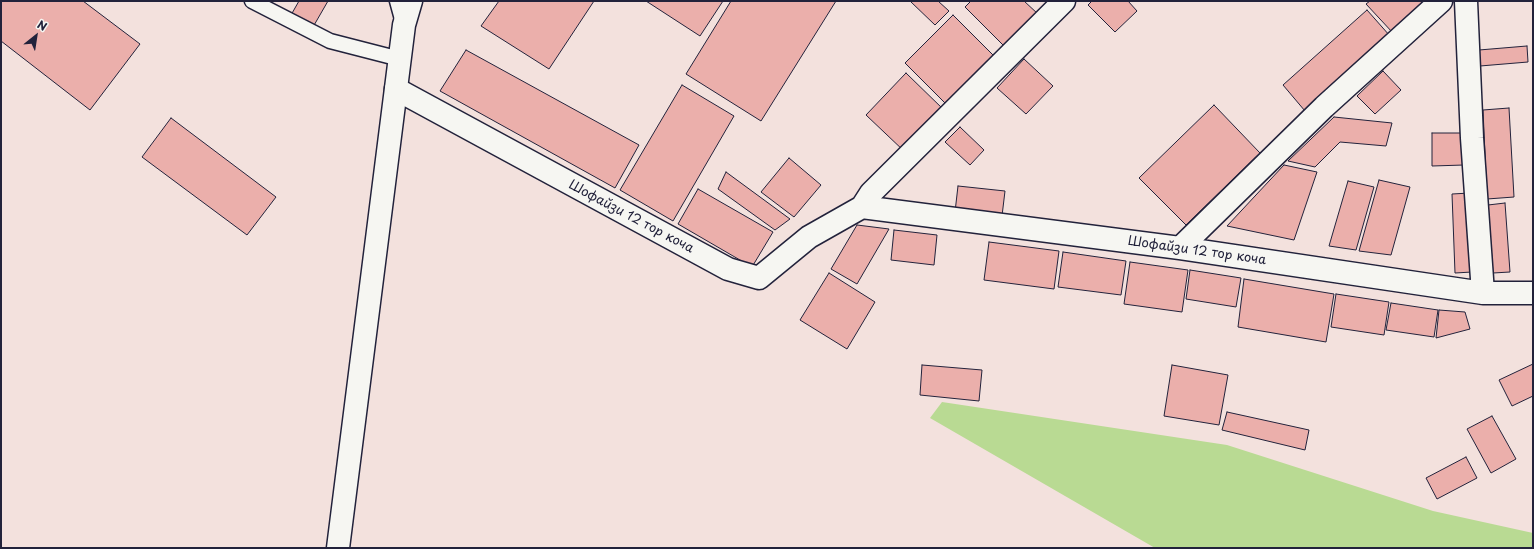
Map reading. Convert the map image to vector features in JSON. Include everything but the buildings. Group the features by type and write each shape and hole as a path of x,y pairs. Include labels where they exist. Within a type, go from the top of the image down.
{"street":[{"path":"338,548 404,25 410,1"},
{"name":"Шофайзи 12 тор коча","path":"396,89 728,269 759,278 809,237 862,207 871,193 1064,1"},
{"path":"1180,248 1324,107 1441,1"},
{"path":"1466,1 1472,138 1483,293"},
{"name":"Шофайзи 12 тор коча","path":"862,207 1180,248 1483,293 1533,293"}],"lane":[{"path":"252,1 330,41 400,58"},
{"path":"397,1 404,25"}],"green space":[{"path":"942,402 1227,445 1433,511 1533,533 1533,548 1155,548 930,418"}]}
